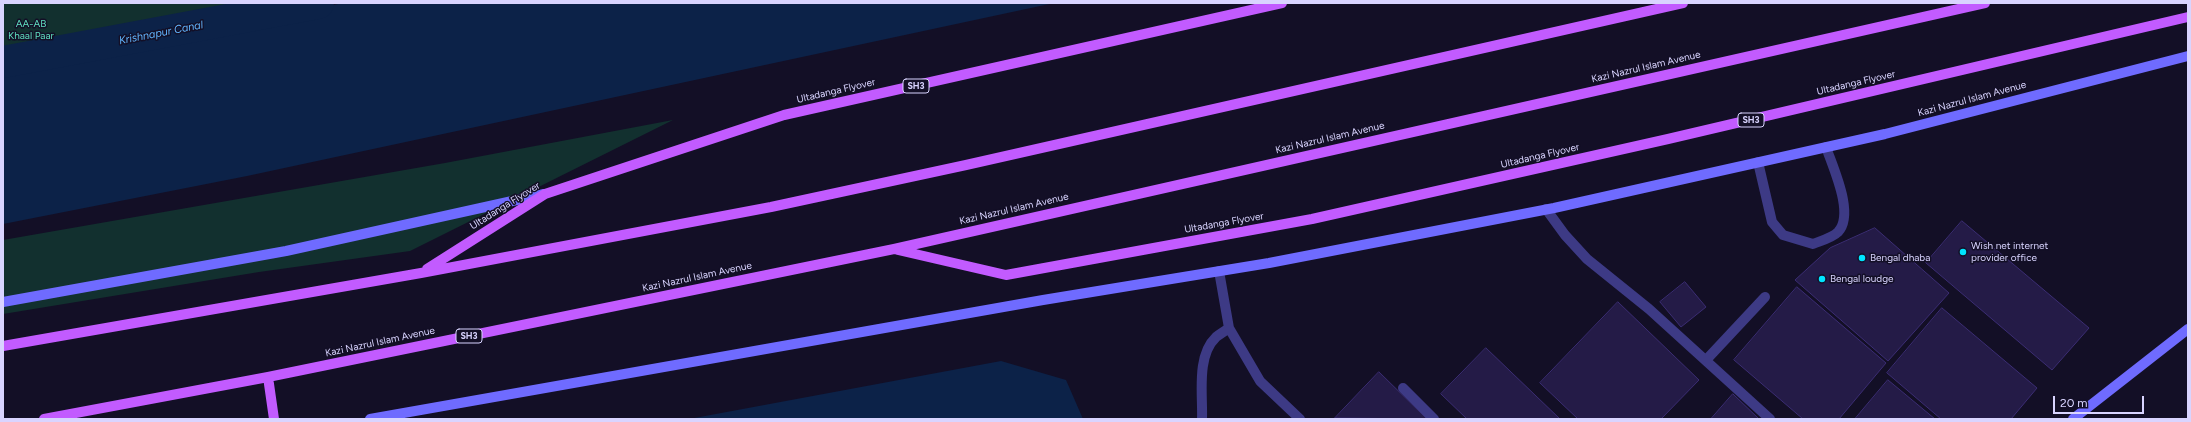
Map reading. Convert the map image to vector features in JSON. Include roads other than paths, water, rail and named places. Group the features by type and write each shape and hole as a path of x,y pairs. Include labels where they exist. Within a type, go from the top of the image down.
{"main road":[{"name":"Ultadanga Flyover","path":"421,273 545,194 784,115 1282,3"},
{"path":"421,273 771,207 966,165 1683,3"},
{"name":"Kazi Nazrul Islam Avenue","path":"44,419 268,377 894,249 1985,3"},
{"name":"Ultadanga Flyover","path":"894,249 1006,275 1312,219 1668,140 2188,17"},
{"name":"SH3","path":"3,346 421,273"},
{"path":"268,377 274,419"}],"street":[{"name":"Kazi Nazrul Islam Avenue","path":"370,419 1043,300 1219,271 1546,209 1884,134 2188,56"},
{"path":"1758,162 1772,222 1782,235 1813,244 1837,234 1843,226 1845,203 1826,147"},
{"path":"3,302 286,250 545,194"},
{"path":"1546,209 1587,259 1649,309 1707,359 1770,419"},
{"path":"1219,271 1229,328 1260,381 1300,419"},
{"path":"1707,359 1765,297"},
{"path":"1202,419 1203,370 1206,354 1215,338 1229,328"},
{"path":"2072,419 2188,329"},
{"path":"1404,388 1434,419"}],"water":[{"path":"343,3 1054,3 247,176 3,224 3,71"},
{"path":"1001,361 1066,380 1083,419 689,419"}],"waterway":[{"name":"Krishnapur Canal","path":"3,62 318,3"}],"place":[{"name":"Wish net internet provider office","path":"1963,252"},
{"name":"Bengal dhaba","path":"1862,258"},
{"name":"Bengal loudge","path":"1822,279"}],"park label":[{"name":"AA-AB Khaal Paar","path":"31,30"}]}
